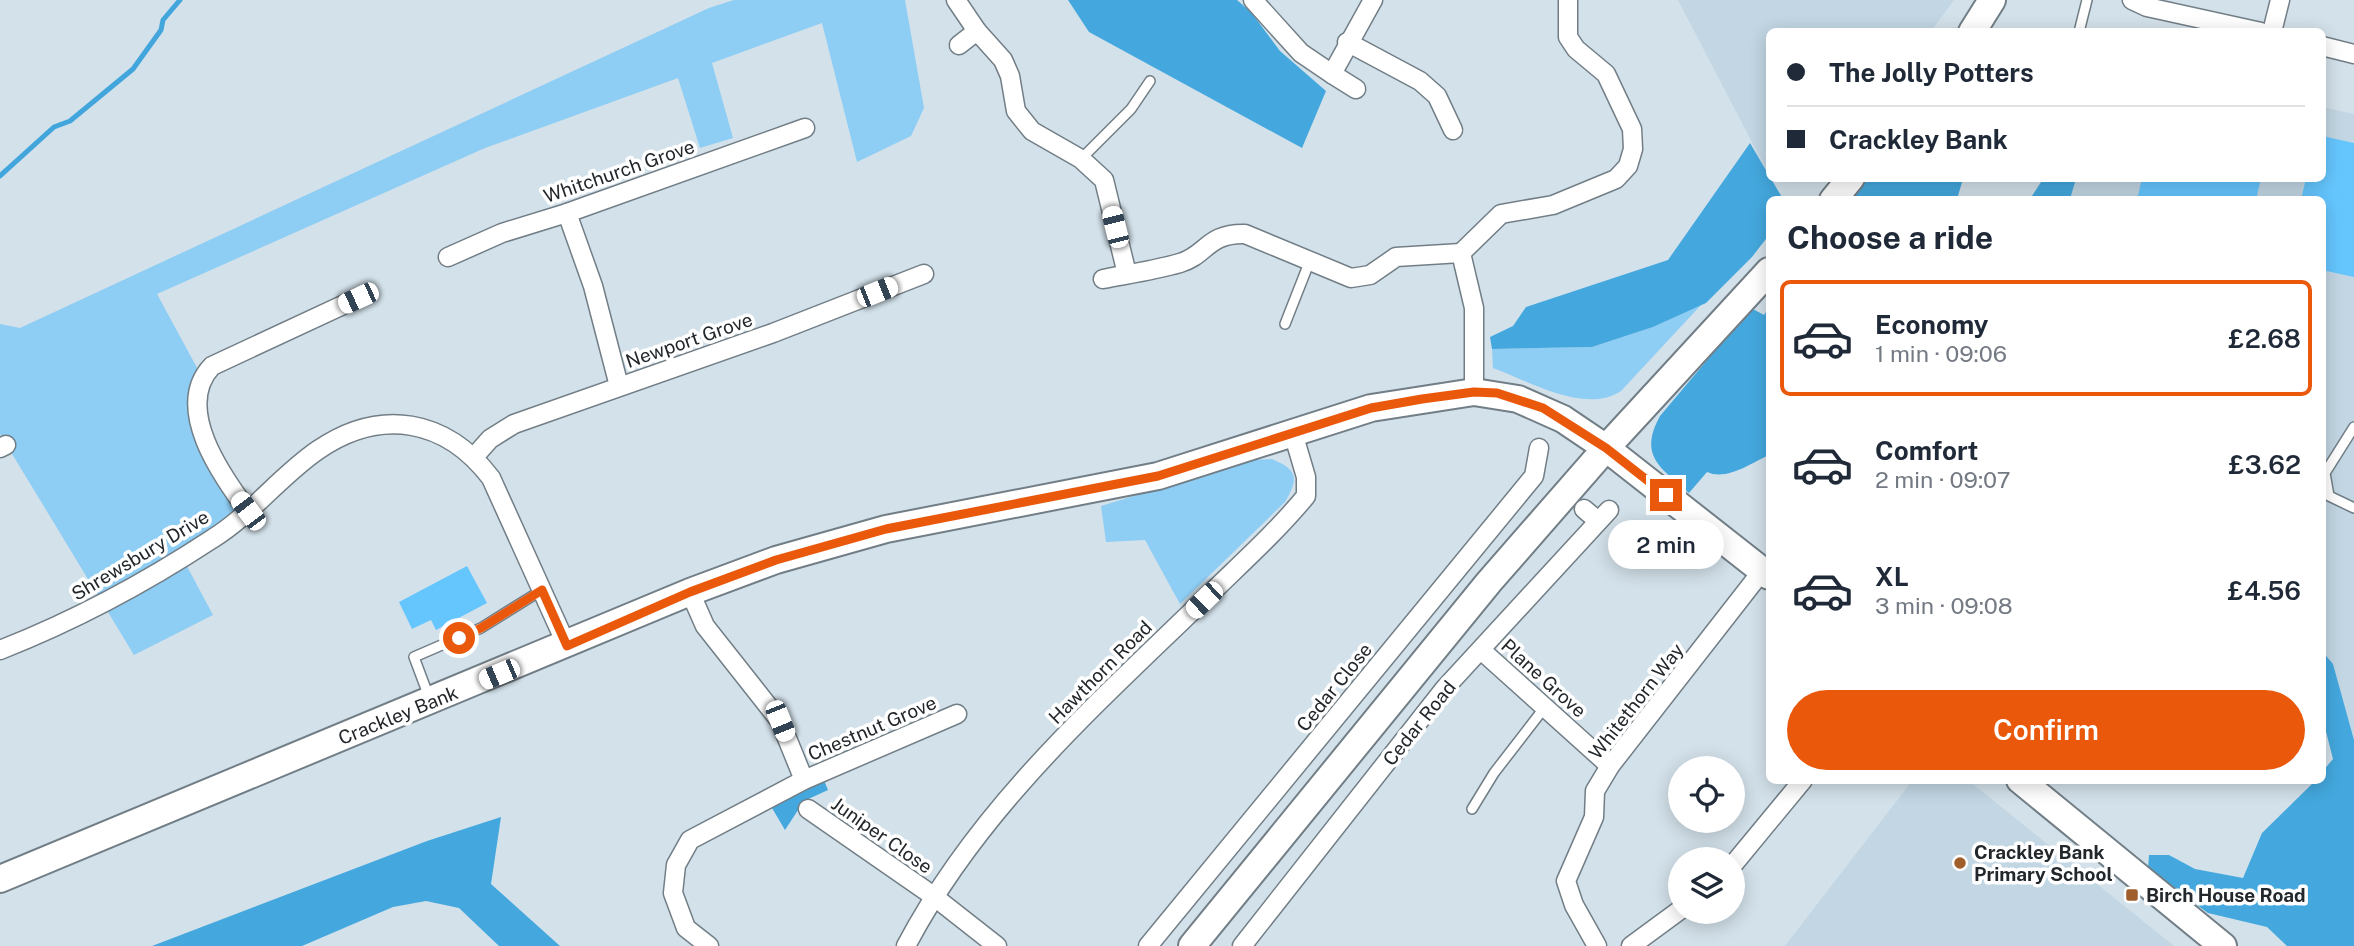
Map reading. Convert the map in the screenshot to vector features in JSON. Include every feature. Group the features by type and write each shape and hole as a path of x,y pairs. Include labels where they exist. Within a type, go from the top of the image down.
{"street":[{"path":"956,0 977,32 1003,60 1010,76 1016,111 1032,131 1081,159 1104,180 1127,274"},
{"path":"1253,0 1301,53 1356,89"},
{"path":"1332,74 1347,42 1373,0"},
{"path":"1103,279 1184,262 1209,242 1228,234 1245,234 1330,272 1361,278 1396,257 1461,253 1501,214 1553,205 1616,179 1628,166 1633,149 1632,129 1606,74 1576,49 1568,37 1568,0"},
{"path":"1974,28 1992,0"},
{"path":"2132,0 2227,28"},
{"path":"2273,28 2280,0"},
{"path":"959,45 977,32"},
{"path":"1347,42 1420,81 1437,96 1453,130"},
{"path":"2326,47 2354,54"},
{"name":"Whitchurch Grove","path":"448,257 502,233 567,213 805,128"},
{"path":"1836,196 1848,182"},
{"path":"567,213 593,286 619,386"},
{"path":"1461,253 1474,308 1474,392"},
{"name":"Newport Grove","path":"474,457 490,439 514,424 772,333 924,274"},
{"name":"Cedar Road","path":"1192,946 1489,582 1606,448 1766,274"},
{"path":"248,511 224,480 197,417 196,390 202,377 212,366 358,298"},
{"name":"Crackley Bank","path":"0,879 567,646 690,592 776,560 886,529 1158,476 1371,408 1474,392 1497,393 1543,408 1606,448 1766,574"},
{"name":"Shrewsbury Drive","path":"0,650 81,615 214,538 319,449 377,426 413,424 444,434 474,457 491,478 567,646"},
{"name":"Hawthorn Road","path":"906,946 932,895 983,825 1026,775 1306,496 1306,477 1293,433"},
{"name":"Cedar Close","path":"1148,946 1534,476 1539,448"},
{"name":"Cedar Road","path":"1242,946 1445,688 1603,516 1584,509"},
{"name":"Whitethorn Way","path":"1597,946 1574,905 1566,881 1594,817 1595,791 1610,766 1766,574"},
{"name":"Chestnut Grove","path":"690,592 705,626 780,721 804,780"},
{"name":"Plane Grove","path":"1481,650 1610,766"},
{"name":"Chestnut Grove","path":"709,946 685,928 673,893 676,865 690,840 804,780 957,714"},
{"path":"1285,778 1310,801"},
{"path":"1745,850 1800,784"},
{"path":"2025,784 2223,946"},
{"name":"Juniper Close","path":"807,809 826,815 997,946"},
{"path":"1631,946 1668,919"}],"lane":[{"path":"2080,28 2087,0"},
{"path":"1081,159 1131,109 1150,81"},
{"path":"1285,324 1309,263"},
{"path":"2326,470 2354,427"},
{"path":"2326,478 2329,496 2354,508"},
{"path":"431,702 414,657 481,628 542,590"},
{"path":"1472,809 1494,773 1545,707"}],"shaded area":[{"path":"734,0 905,0 924,108 911,136 857,162 822,23 712,63 733,138 700,148 678,78 485,148 157,294 202,377 195,401 248,511 182,557 213,615 134,655 0,434 0,324 20,328 709,8"},
{"path":"1068,0 1237,0 1251,12 1280,51 1326,91 1302,148 1089,32"},
{"path":"1678,0 1954,0 1933,28 1766,28 1766,169"},
{"path":"2326,108 2354,114 2354,740 2333,664 2326,656 2326,196 2071,196 2075,182 2326,182"},
{"path":"1750,143 1766,170 1766,182 1773,182 1781,196 1766,196 1766,239 1752,257 1706,303 1653,327 1592,347 1492,349 1490,337 1513,326 1526,307 1668,260"},
{"path":"1865,182 1962,182 1958,196 1852,196"},
{"path":"2041,182 2075,182 2071,196 2032,196"},
{"path":"1701,305 1621,391 1607,397 1574,398 1493,368 1492,349 1592,347 1653,327"},
{"path":"1751,308 1764,315 1766,312 1766,456 1731,473 1707,472 1689,493 1662,468 1652,451 1651,441 1660,416"},
{"path":"1272,459 1287,467 1294,476 1293,487 1285,502 1180,604 1145,540 1106,542 1101,506 1252,460"},
{"path":"2326,656 2333,664 2354,740 2354,946 2287,946 2267,927 2208,913 2148,869 2149,855 2169,855 2195,869 2243,878 2262,833 2312,784 2326,784 2326,767 2333,759 2326,732"},
{"path":"823,778 828,790 804,801 785,830 772,808"},
{"name":"Crackley Bank Primary School","path":"1910,784 1973,784 2174,946 1785,946"},
{"path":"501,817 491,884 560,946 499,946 459,908 426,901 393,907 302,946 152,946 427,841"}],"building":[{"path":"2326,137 2354,143 2354,277 2326,271 2326,196 2302,196 2305,182 2326,182"},
{"path":"2141,182 2260,182 2257,196 2138,196"},
{"path":"467,566 487,603 436,630 431,620 412,629 399,602"}],"waterway":[{"path":"0,176 54,127 70,121 133,69 161,30 163,20 180,0"}],"place":[{"name":"Crackley Bank Primary School","path":"1960,863"},
{"name":"Birch House Road","path":"2132,895"}],"route":[{"path":"459,638 481,628 542,590 567,646 690,592 776,560 886,529 1158,476 1371,408 1474,392 1497,393 1543,408 1606,448 1666,495"}]}
